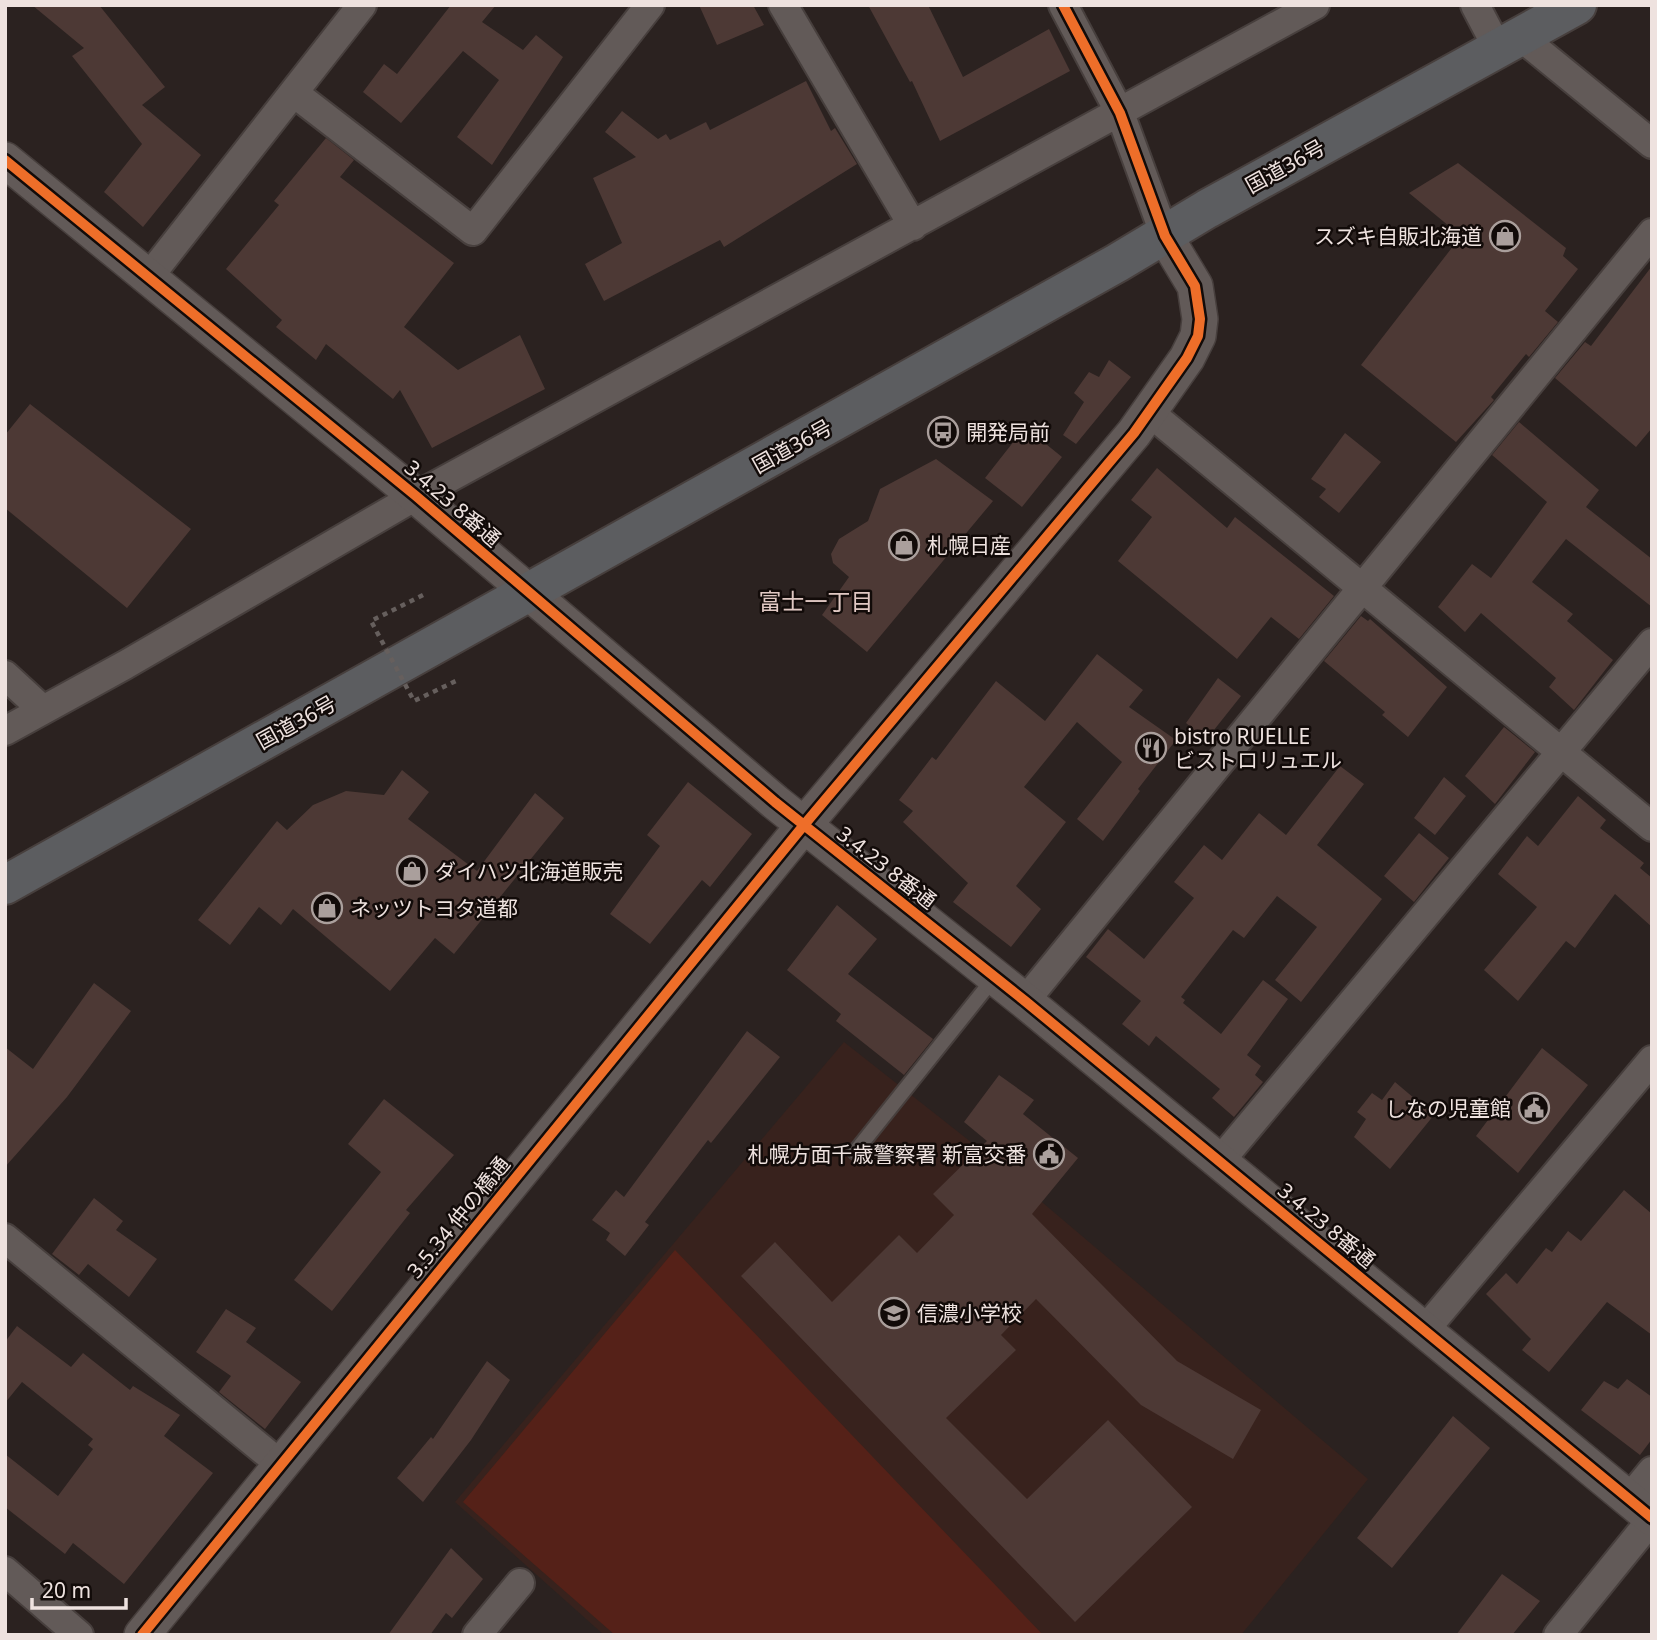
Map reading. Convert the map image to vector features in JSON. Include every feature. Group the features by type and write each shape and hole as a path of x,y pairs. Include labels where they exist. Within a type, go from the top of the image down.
{"highway":[{"name":"国道36号","path":"5,885 1166,236 1207,209 1577,5"}],"street":[{"path":"148,278 362,5"},
{"path":"294,93 473,231 650,5"},
{"path":"783,5 913,226"},
{"path":"1063,5 1120,113 1166,236"},
{"path":"5,731 416,496 1315,5"},
{"path":"1475,5 1509,43 1652,144"},
{"name":"3.4.23 8番通","path":"5,160 416,496 804,825 1025,1001 1644,1512"},
{"path":"1025,1001 1652,233"},
{"name":"3.5.34 仲の橋通","path":"142,1635 804,825 1149,412 1198,336 1200,318 1195,286 1166,236"},
{"path":"1149,412 1652,827"},
{"path":"1220,1161 1652,643"},
{"path":"5,675 43,710"},
{"path":"1424,1331 1652,1060"},
{"path":"5,1238 280,1464"},
{"path":"1558,1635 1644,1512 1652,1471"},
{"path":"5,1571 79,1635"},
{"path":"477,1635 520,1583"}],"lane":[{"path":"855,1152 995,977"}],"path":[{"path":"423,595 370,621 414,701 460,679"}],"shaded area":[{"name":"信濃小学校","path":"844,1042 976,1146 1368,1479 1241,1635 604,1635 455,1502"},
{"path":"675,1250 1043,1635 615,1635 463,1502"}],"building":[{"path":"32,5 99,5 165,87 142,105 201,155 143,227 104,192 142,144 72,56 84,48"},
{"path":"451,5 496,5 482,22 523,50 536,35 563,57 492,165 457,137 499,80 463,51 401,123 363,92 384,64 397,74"},
{"path":"699,5 753,5 764,25 717,45"},
{"path":"868,5 928,5 963,77 1049,29 1070,71 940,141 912,81 910,82"},
{"path":"806,81 831,131 835,128 857,164 724,247 720,240 604,301 585,264 622,243 593,178 636,157 605,132 622,111 658,139 666,134 670,140 706,122 710,130"},
{"path":"326,138 354,160 340,177 454,263 404,327 458,370 520,335 545,389 432,448 400,390 393,399 326,344 316,360 276,327 282,320 226,269 279,205 274,201"},
{"path":"1458,163 1566,248 1563,256 1578,269 1545,311 1558,322 1529,357 1526,354 1491,397 1494,400 1456,442 1361,365 1461,236 1409,193"},
{"path":"1652,266 1652,428 1636,447 1555,378 1585,342 1591,346"},
{"path":"1109,360 1131,377 1076,444 1063,435 1084,402 1074,393 1089,372 1099,377"},
{"path":"30,404 191,529 127,608 5,508 5,435"},
{"path":"1519,422 1599,490 1586,507 1652,559 1652,607 1566,539 1532,582 1573,614 1567,621 1613,660 1574,710 1549,687 1556,678 1481,613 1465,632 1438,607 1472,564 1491,578 1547,502 1492,455"},
{"path":"1025,427 1062,457 1022,507 985,478"},
{"path":"1345,433 1381,462 1339,513 1319,497 1326,489 1311,479"},
{"path":"936,459 993,501 867,652 822,615 849,577 833,563 831,554 839,539 868,521 880,489"},
{"path":"1157,468 1227,528 1235,517 1334,596 1299,639 1271,617 1237,659 1118,561 1152,517 1131,500"},
{"path":"1361,616 1368,621 1370,619 1447,687 1408,737 1382,715 1385,712 1324,661"},
{"path":"1097,654 1143,690 1129,707 1176,740 1103,841 1077,819 1122,762 1077,722 1024,787 1066,822 1016,886 1041,909 1011,947 953,902 968,883 903,822 913,811 899,800 932,757 936,760 996,681 1045,721"},
{"path":"1218,678 1241,696 1206,740 1186,723"},
{"path":"1504,727 1535,752 1495,804 1465,776"},
{"path":"1340,766 1364,784 1317,845 1382,899 1301,1002 1275,980 1317,927 1277,896 1244,938 1233,930 1181,997 1185,1000 1183,1003 1221,1034 1263,980 1288,999 1247,1055 1261,1066 1255,1075 1263,1082 1234,1117 1212,1098 1220,1089 1156,1036 1149,1046 1122,1024 1141,1001 1086,957 1108,929 1144,959 1194,898 1174,882 1204,845 1222,860 1259,813 1286,835"},
{"path":"402,770 429,792 408,819 477,871 535,793 564,818 454,954 435,938 390,991 293,909 281,925 259,907 230,945 198,920 277,821 287,830 313,805 346,791 384,795"},
{"path":"1444,777 1466,796 1435,835 1414,818"},
{"path":"688,782 752,834 710,887 702,880 650,944 610,914 660,846 647,835"},
{"path":"1578,796 1606,820 1600,828 1644,863 1640,868 1652,878 1652,927 1615,894 1575,948 1566,941 1518,1001 1484,970 1537,907 1498,874 1527,836 1538,846"},
{"path":"1419,833 1449,858 1414,902 1384,876"},
{"path":"837,905 877,939 848,974 933,1039 904,1075 836,1021 841,1014 787,970"},
{"path":"94,983 131,1011 67,1097 5,1167 5,1047 33,1069"},
{"path":"747,1031 780,1057 711,1143 708,1140 645,1222 649,1225 625,1256 606,1240 610,1233 592,1220 616,1190 624,1197"},
{"path":"1542,1048 1588,1085 1518,1173 1476,1136"},
{"path":"999,1075 1034,1100 1023,1114 1078,1158 1032,1214 1177,1361 1261,1410 1233,1459 1141,1405 1036,1299 1001,1335 1016,1350 946,1418 1027,1499 1108,1420 1192,1507 1075,1622 741,1276 775,1242 832,1302 899,1235 917,1253 954,1215 933,1194 987,1141 964,1122"},
{"path":"1395,1082 1434,1115 1390,1169 1354,1137 1366,1119 1357,1112 1372,1093 1382,1100"},
{"path":"384,1099 454,1155 406,1210 410,1213 332,1311 294,1280 381,1172 348,1144"},
{"path":"1624,1190 1652,1214 1652,1335 1607,1302 1549,1372 1522,1350 1531,1339 1486,1294 1506,1273 1517,1284 1546,1248 1552,1252 1568,1231 1581,1241"},
{"path":"94,1198 123,1221 116,1230 157,1259 129,1297 88,1264 79,1275 52,1254"},
{"path":"226,1309 256,1328 246,1342 301,1382 265,1429 219,1392 231,1376 196,1352"},
{"path":"17,1326 71,1367 83,1353 130,1390 133,1386 180,1415 164,1436 213,1473 124,1584 73,1543 65,1554 5,1507 5,1454 58,1496 93,1449 88,1445 93,1439 22,1382 5,1403 5,1342"},
{"path":"487,1361 510,1380 471,1440 423,1502 397,1478 431,1437 433,1439"},
{"path":"1627,1379 1652,1397 1652,1439 1640,1455 1581,1410 1604,1381 1618,1389"},
{"path":"1453,1416 1490,1448 1392,1568 1357,1538"},
{"path":"451,1548 483,1579 452,1618 446,1613 430,1635 388,1635"},
{"path":"1502,1574 1540,1601 1512,1635 1456,1635"}],"cycle path":[{"path":"142,1635 804,825 1134,433 1187,358 1198,336 1200,319 1195,286 1165,236 1120,113 1063,5"},
{"path":"5,160 416,496 775,802 1025,1001 1652,1518"}],"place":[{"name":"スズキ自販北海道","path":"1505,236"},
{"name":"開発局前","path":"943,432"},
{"name":"札幌日産","path":"904,545"},
{"name":"bistro RUELLE ビストロリュエル","path":"1151,748"},
{"name":"ダイハツ北海道販売","path":"412,871"},
{"name":"ネッツトヨタ道都","path":"327,908"},
{"name":"しなの児童館","path":"1534,1108"},
{"name":"札幌方面千歳警察署 新富交番","path":"1049,1154"},
{"name":"信濃小学校","path":"894,1313"}],"district":[{"name":"富士一丁目","path":"816,601"}]}
